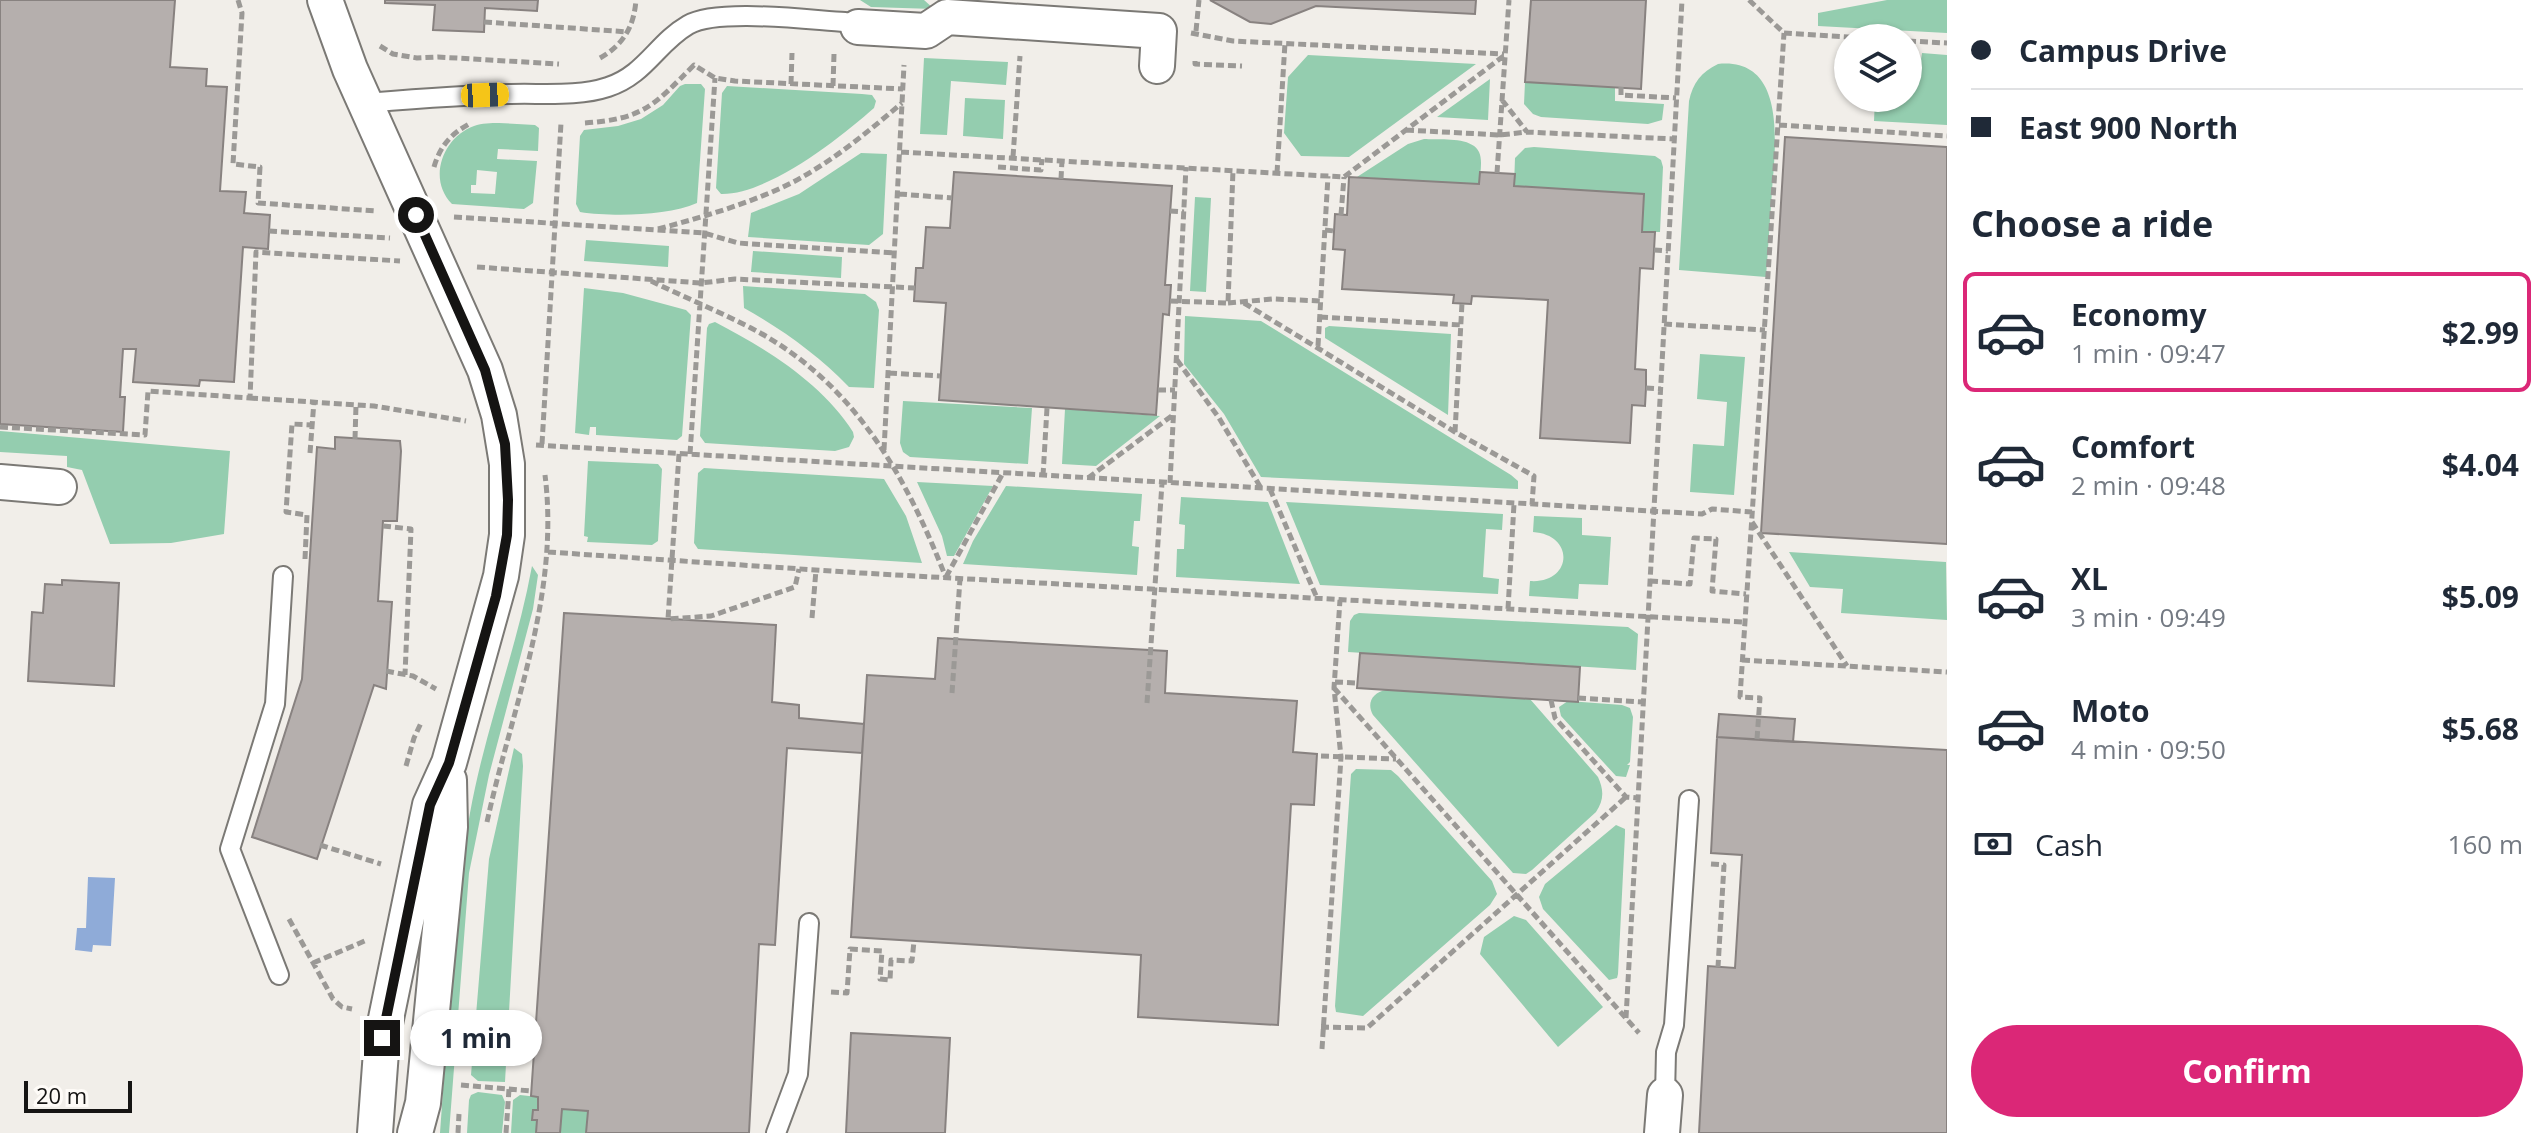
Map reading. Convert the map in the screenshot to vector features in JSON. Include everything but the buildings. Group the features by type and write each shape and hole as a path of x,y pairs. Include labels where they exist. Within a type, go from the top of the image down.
{"street":[{"path":"325,0 330,20 365,103 485,370 499,415 507,464 508,500 501,576 449,763 430,805 382,1038 375,1133"},
{"path":"858,27 926,31 947,17 1159,31 1157,66"},
{"path":"0,482 59,487"},
{"path":"415,1133 423,1103 441,893 450,827 449,763"},
{"path":"1662,1133 1665,1095"}],"lane":[{"path":"365,103 605,88 628,79 648,63 674,34 691,22 729,16 845,22 858,27"},
{"path":"279,975 230,849 275,704 283,576"},
{"path":"1665,1095 1666,1052 1674,1025 1689,800"},
{"path":"776,1133 798,1074 809,923"}],"path":[{"path":"238,0 242,13 233,164 260,167 258,203 370,211"},
{"path":"590,63 631,32 636,0"},
{"path":"1497,173 1509,0"},
{"path":"1626,1018 1682,0"},
{"path":"1749,0 1784,33 1834,36"},
{"path":"1013,21 1020,54 1013,157"},
{"path":"484,22 631,32"},
{"path":"884,451 904,66 909,51 926,31"},
{"path":"1159,31 1196,33 1233,41 1505,55"},
{"path":"1757,739 1760,698 1740,697 1784,33"},
{"path":"1922,42 1947,43"},
{"path":"376,43 385,53 417,58 570,64"},
{"path":"1277,173 1285,43"},
{"path":"791,84 792,53"},
{"path":"833,86 834,54"},
{"path":"901,152 1344,177 1505,55"},
{"path":"1195,64 1242,66"},
{"path":"580,123 616,121 636,115 662,97 694,65 715,78 903,89"},
{"path":"690,454 715,78"},
{"path":"1621,87 1621,95 1676,98"},
{"path":"1502,99 1527,132"},
{"path":"652,230 705,216 781,188 855,143 903,103"},
{"path":"433,174 434,160 449,137 477,119"},
{"path":"486,829 543,598 548,552 542,445 564,123 548,122"},
{"path":"1779,125 1947,136"},
{"path":"1405,130 1674,139"},
{"path":"998,167 1041,170 1042,159"},
{"path":"1061,179 1062,160"},
{"path":"1170,483 1186,167"},
{"path":"1228,303 1233,170"},
{"path":"1318,346 1328,176"},
{"path":"1341,215 1344,177"},
{"path":"899,194 952,198"},
{"path":"447,208 458,230"},
{"path":"1170,211 1184,212"},
{"path":"449,217 704,233 738,243 896,253"},
{"path":"1325,230 1334,231"},
{"path":"269,231 391,238"},
{"path":"1654,250 1668,251"},
{"path":"250,398 256,252 412,262"},
{"path":"469,255 471,267 481,280"},
{"path":"471,267 701,283 735,279 915,288"},
{"path":"647,279 753,329 802,362 849,405 893,467 924,523 946,578"},
{"path":"1170,301 1321,301"},
{"path":"1244,303 1455,432 1534,476 1532,505"},
{"path":"1455,432 1462,303"},
{"path":"1320,317 1462,325"},
{"path":"1664,324 1765,330"},
{"path":"1176,359 1219,418 1262,489"},
{"path":"889,373 940,376"},
{"path":"1646,388 1661,389"},
{"path":"1158,390 1175,390"},
{"path":"0,427 145,435 148,391 314,401 467,421"},
{"path":"310,453 314,401"},
{"path":"355,439 356,405"},
{"path":"1043,476 1047,408"},
{"path":"1088,478 1174,414"},
{"path":"533,417 542,445"},
{"path":"531,445 1532,505 1702,514 1712,509 1752,512"},
{"path":"679,454 668,619 711,616 795,587 799,569"},
{"path":"946,578 1003,473"},
{"path":"1147,703 1162,483"},
{"path":"1270,489 1317,599"},
{"path":"1508,609 1514,504"},
{"path":"1751,522 1847,666"},
{"path":"383,526 411,529 405,675"},
{"path":"1650,581 1690,584 1694,538 1716,539 1712,591 1746,594"},
{"path":"540,551 960,579 1744,622"},
{"path":"812,618 816,570"},
{"path":"952,693 960,579"},
{"path":"1322,1049 1321,1027 1341,757 1335,685 1340,600"},
{"path":"1742,660 1947,672"},
{"path":"386,671 413,676 437,690"},
{"path":"1335,685 1357,683"},
{"path":"1335,685 1639,1033"},
{"path":"1578,698 1643,702"},
{"path":"1551,700 1555,718 1626,797 1638,798"},
{"path":"1321,756 1398,759"},
{"path":"1321,1027 1367,1028 1626,797"},
{"path":"320,845 381,864"},
{"path":"1702,864 1724,865 1718,967"},
{"path":"313,963 375,936"},
{"path":"847,993 850,949 882,951 880,979 890,980 891,960 912,961 914,941"},
{"path":"462,1070 461,1085 531,1091"},
{"path":"506,1133 509,1089"}],"green space":[{"path":"860,0 924,0 934,9 871,7"},
{"path":"1887,0 1947,0 1947,33 1922,32 1922,24 1818,26 1818,13"},
{"path":"1922,53 1947,55 1947,125 1874,121 1874,112 1922,112"},
{"path":"1308,55 1476,64 1349,157 1301,156 1284,133 1288,77"},
{"path":"924,58 1008,62 1006,85 951,81 947,135 920,134"},
{"path":"1718,64 1741,66 1756,75 1767,90 1772,109 1775,152 1766,277 1679,270 1689,101 1699,79"},
{"path":"1490,79 1488,120 1437,117"},
{"path":"1525,82 1615,87 1615,101 1664,104 1662,120 1648,124 1541,117 1533,114 1524,104"},
{"path":"685,84 701,84 705,89 697,203 671,211 639,214 580,212 576,204 580,136 584,130 618,126 641,119 663,105"},
{"path":"727,86 872,95 876,101 874,108 860,120 802,163 760,185 721,194 716,188 722,93"},
{"path":"965,98 1005,100 1003,139 963,136"},
{"path":"477,125 535,125 539,128 538,151 498,149 497,159 537,161 533,203 524,209 452,204 444,194 441,183 440,171 447,149 463,131","holes":["477,170 497,172 495,194 471,193 471,185 476,185"]},
{"path":"1424,139 1462,141 1475,147 1481,159 1479,184 1357,177 1408,144"},
{"path":"1525,148 1655,156 1661,160 1660,232 1642,232 1644,194 1514,186 1515,158"},
{"path":"861,153 887,154 883,234 869,245 748,237 751,213 799,194"},
{"path":"1195,197 1211,198 1206,292 1190,291"},
{"path":"586,240 669,246 668,267 584,261"},
{"path":"753,251 842,257 841,278 751,272"},
{"path":"743,286 865,294 876,302 879,310 874,388 849,387 800,344 744,308"},
{"path":"584,288 623,293 686,310 691,315 682,436 677,440 596,435 596,427 590,427 589,435 575,433"},
{"path":"1185,316 1261,321 1511,475 1518,481 1518,489 1261,477 1224,414 1184,364"},
{"path":"715,322 772,355 809,383 853,432 849,447 835,451 705,443 700,436 707,328"},
{"path":"1325,328 1451,334 1448,415 1325,338"},
{"path":"1700,354 1745,357 1734,495 1690,492 1693,444 1724,446 1727,402 1697,399"},
{"path":"903,401 1032,408 1028,464 910,457 903,452 900,443"},
{"path":"1065,409 1160,416 1096,466 1062,464"},
{"path":"0,431 230,451 224,534 171,543 110,544 82,470 67,467 67,456 0,452"},
{"path":"588,461 658,464 662,469 658,541 652,545 587,542 588,537 584,536"},
{"path":"704,468 884,479 906,516 922,563 698,549 694,543 698,473"},
{"path":"917,482 993,486 954,556 947,556 942,536"},
{"path":"1006,486 1142,494 1140,521 1134,521 1132,546 1139,547 1137,575 963,564"},
{"path":"1181,497 1268,502 1300,584 1176,577 1177,549 1184,549 1185,525 1179,524"},
{"path":"1286,502 1503,514 1502,530 1486,529 1483,577 1499,579 1498,594 1320,585"},
{"path":"1534,516 1582,518 1582,535 1611,537 1608,585 1579,584 1578,599 1529,596 1530,581 1544,580 1554,575 1561,568 1563,559 1557,541 1533,532"},
{"path":"1789,552 1946,562 1947,620 1841,613 1843,589 1810,587"},
{"path":"532,566 538,575 533,609 489,775 469,873 449,1133 440,1133 454,932 470,813"},
{"path":"1359,613 1628,627 1638,634 1636,670 1348,652 1350,621"},
{"path":"1386,690 1530,699 1598,777 1602,795 1599,808 1532,870 1526,874 1513,873 1373,715 1370,706 1372,699"},
{"path":"1568,701 1630,708 1633,717 1630,762 1627,765 1630,765 1626,777 1616,776 1561,716 1559,707"},
{"path":"514,748 522,754 523,766 505,1082 478,1081 471,1075 489,859"},
{"path":"1356,769 1391,770 1398,776 1492,881 1497,894 1490,905 1363,1016 1336,1012 1335,1006 1351,774"},
{"path":"1616,825 1625,829 1625,834 1618,974 1617,978 1609,980 1543,909 1539,897 1545,884"},
{"path":"1514,916 1526,920 1603,1007 1558,1047 1480,954 1484,937"},
{"path":"478,1092 502,1095 505,1102 502,1133 467,1133 469,1100 471,1095"},
{"path":"520,1095 538,1097 538,1110 533,1110 532,1120 537,1120 536,1133 511,1133 513,1100"},
{"path":"562,1109 588,1111 586,1133 560,1133"}],"water":[{"path":"88,877 115,878 111,946 93,945 92,952 75,950 77,928 86,928"}],"route":[{"path":"382,1038 430,805 449,763 496,596 507,535 507,464 499,415 485,370 416,215"}]}
